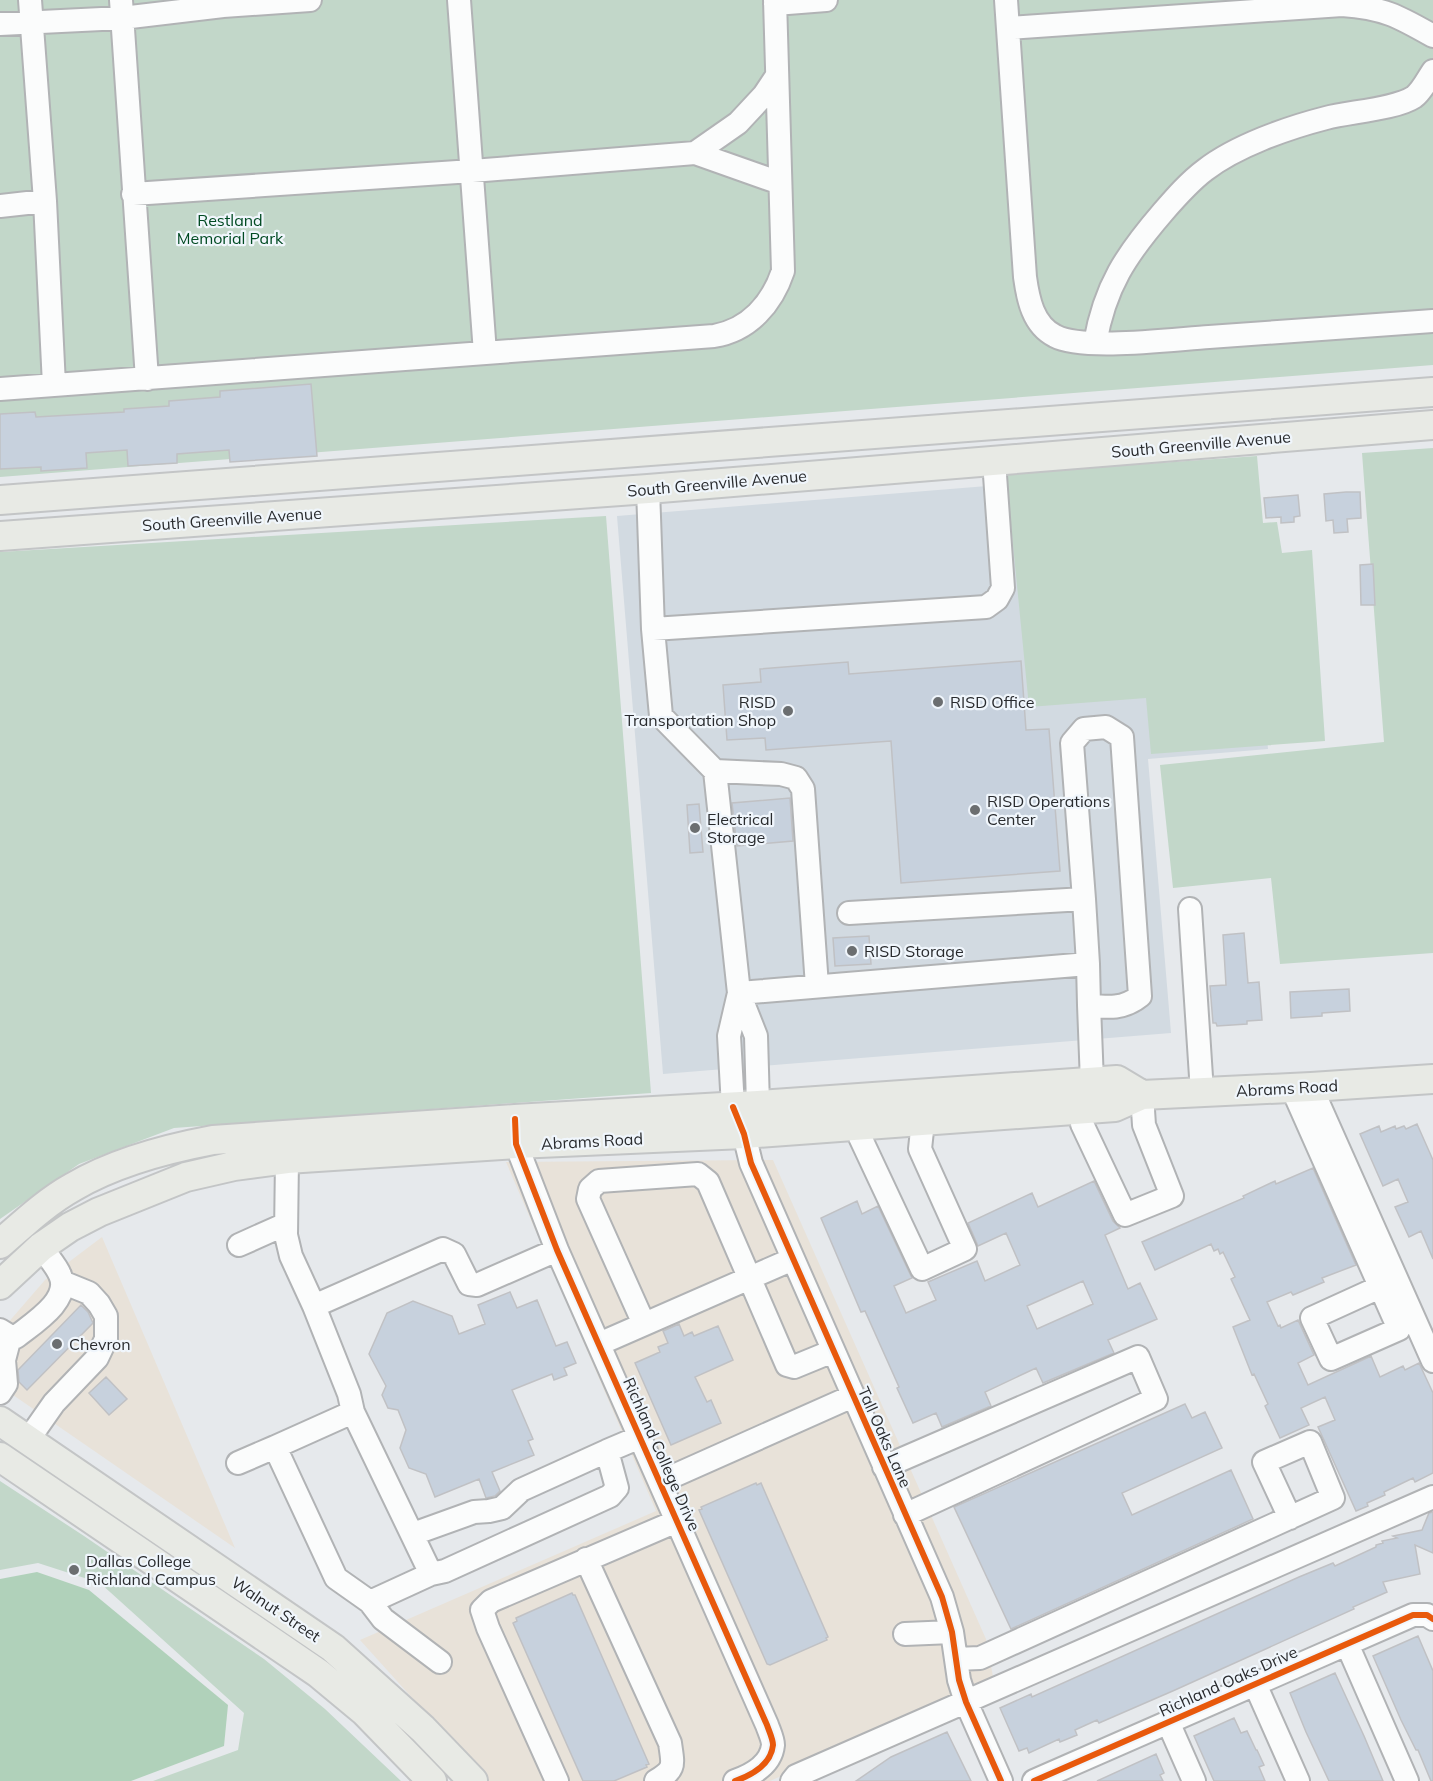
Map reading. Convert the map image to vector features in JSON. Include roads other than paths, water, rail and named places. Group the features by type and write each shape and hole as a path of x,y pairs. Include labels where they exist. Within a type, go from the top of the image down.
{"main road":[{"name":"South Greenville Avenue","path":"0,500 1433,392"},
{"name":"South Greenville Avenue","path":"0,536 648,489 1433,425"},
{"path":"992,426 994,461"},
{"path":"647,451 648,489"},
{"name":"Abrams Road","path":"516,1132 744,1134 1115,1107 1142,1095 1302,1088 1433,1078"},
{"name":"Abrams Road","path":"0,1244 38,1211 73,1186 110,1169 174,1148 213,1140 286,1147 516,1132 746,1106 1117,1080 1142,1095"},
{"name":"Abrams Road","path":"0,1285 41,1247 70,1227 99,1212 186,1177 234,1166 286,1147"},
{"name":"Walnut Street","path":"0,1421 333,1648 423,1729 473,1781"},
{"name":"Walnut Street","path":"0,1456 318,1673 365,1712 432,1781"}],"street":[{"path":"30,0 45,201 54,385"},
{"path":"0,24 32,23 122,9 310,0"},
{"path":"459,0 485,353"},
{"path":"0,389 731,333 743,326 774,295 779,284 784,259 775,2 826,0"},
{"path":"1006,0 1028,292 1032,308 1046,330 1056,337 1095,343 1124,343 1433,321"},
{"path":"1008,28 1342,5 1382,5 1433,36"},
{"path":"122,9 147,379"},
{"path":"1095,343 1103,305 1130,252 1175,198 1205,169 1239,150 1297,127 1324,118 1413,98 1433,71"},
{"path":"695,153 738,123 764,95 776,77"},
{"path":"133,194 695,153 780,183"},
{"path":"0,206 45,201"},
{"path":"653,629 986,607 997,599 1003,588 994,461"},
{"path":"648,489 653,629 661,716 715,771 740,993 756,1036 744,1134"},
{"path":"1089,1005 1104,1007 1129,1004 1140,996 1122,737 1106,727 1084,729 1072,743 1088,964 1089,1005 1092,1082"},
{"path":"715,771 781,774 796,778 803,789 817,986"},
{"path":"849,913 1084,899"},
{"path":"1190,909 1202,1092"},
{"path":"740,993 1088,964"},
{"path":"1302,1088 1380,1287"},
{"path":"1302,1088 1433,1360"},
{"path":"1082,1110 1082,1124 1125,1215 1172,1196 1144,1125 1142,1095"},
{"path":"860,1126 860,1137 922,1269 965,1249 920,1149 923,1121"},
{"name":"Richland College Drive","path":"516,1132 557,1250 759,1706 773,1744 767,1761 756,1771 739,1780"},
{"name":"Tall Oaks Lane","path":"744,1134 751,1163 942,1598 952,1632 959,1680 966,1702 1001,1781"},
{"path":"286,1147 286,1235 291,1256 314,1306 349,1394 353,1412 413,1534 430,1574"},
{"path":"644,1324 588,1199 590,1189 596,1183 677,1175 703,1176 708,1182 787,1365 798,1366 833,1351"},
{"path":"239,1245 286,1224"},
{"path":"0,1393 6,1384 5,1334 16,1337 52,1308 62,1290 60,1274 41,1247"},
{"path":"314,1306 443,1249 454,1254 469,1284 477,1285 557,1250"},
{"path":"599,1344 793,1259"},
{"path":"28,1440 54,1402 97,1358 106,1339 106,1317 99,1304 88,1293 62,1282"},
{"path":"884,1467 1138,1357 1156,1399 905,1515"},
{"path":"660,1482 853,1396"},
{"path":"238,1463 353,1412"},
{"path":"413,1534 474,1512 502,1508 521,1490 640,1437"},
{"path":"275,1446 336,1578 370,1602 383,1619 440,1662"},
{"path":"370,1602 430,1574 445,1571 610,1496 617,1488 607,1452"},
{"path":"792,1781 796,1776 1433,1497"},
{"path":"956,1659 980,1658 1290,1518"},
{"path":"556,1781 482,1610 491,1601 677,1521"},
{"path":"586,1559 670,1743 673,1764 668,1773 656,1781"},
{"name":"Richland Oaks Drive","path":"1034,1781 1077,1772 1168,1722 1413,1615 1427,1615 1433,1618"},
{"path":"905,1634 952,1632"},
{"path":"1347,1644 1407,1781"},
{"path":"1255,1684 1298,1781"},
{"path":"1168,1722 1194,1781"}],"place":[{"name":"RISD Office","path":"938,702"},
{"name":"RISD Transportation Shop","path":"788,711"},
{"name":"RISD Operations Center","path":"975,810"},
{"name":"Electrical Storage","path":"695,828"},
{"name":"RISD Storage","path":"852,951"},
{"name":"Chevron","path":"57,1344"},
{"name":"Dallas College Richland Campus","path":"74,1570"}],"park label":[{"name":"Restland Memorial Park","path":"230,229"}]}
